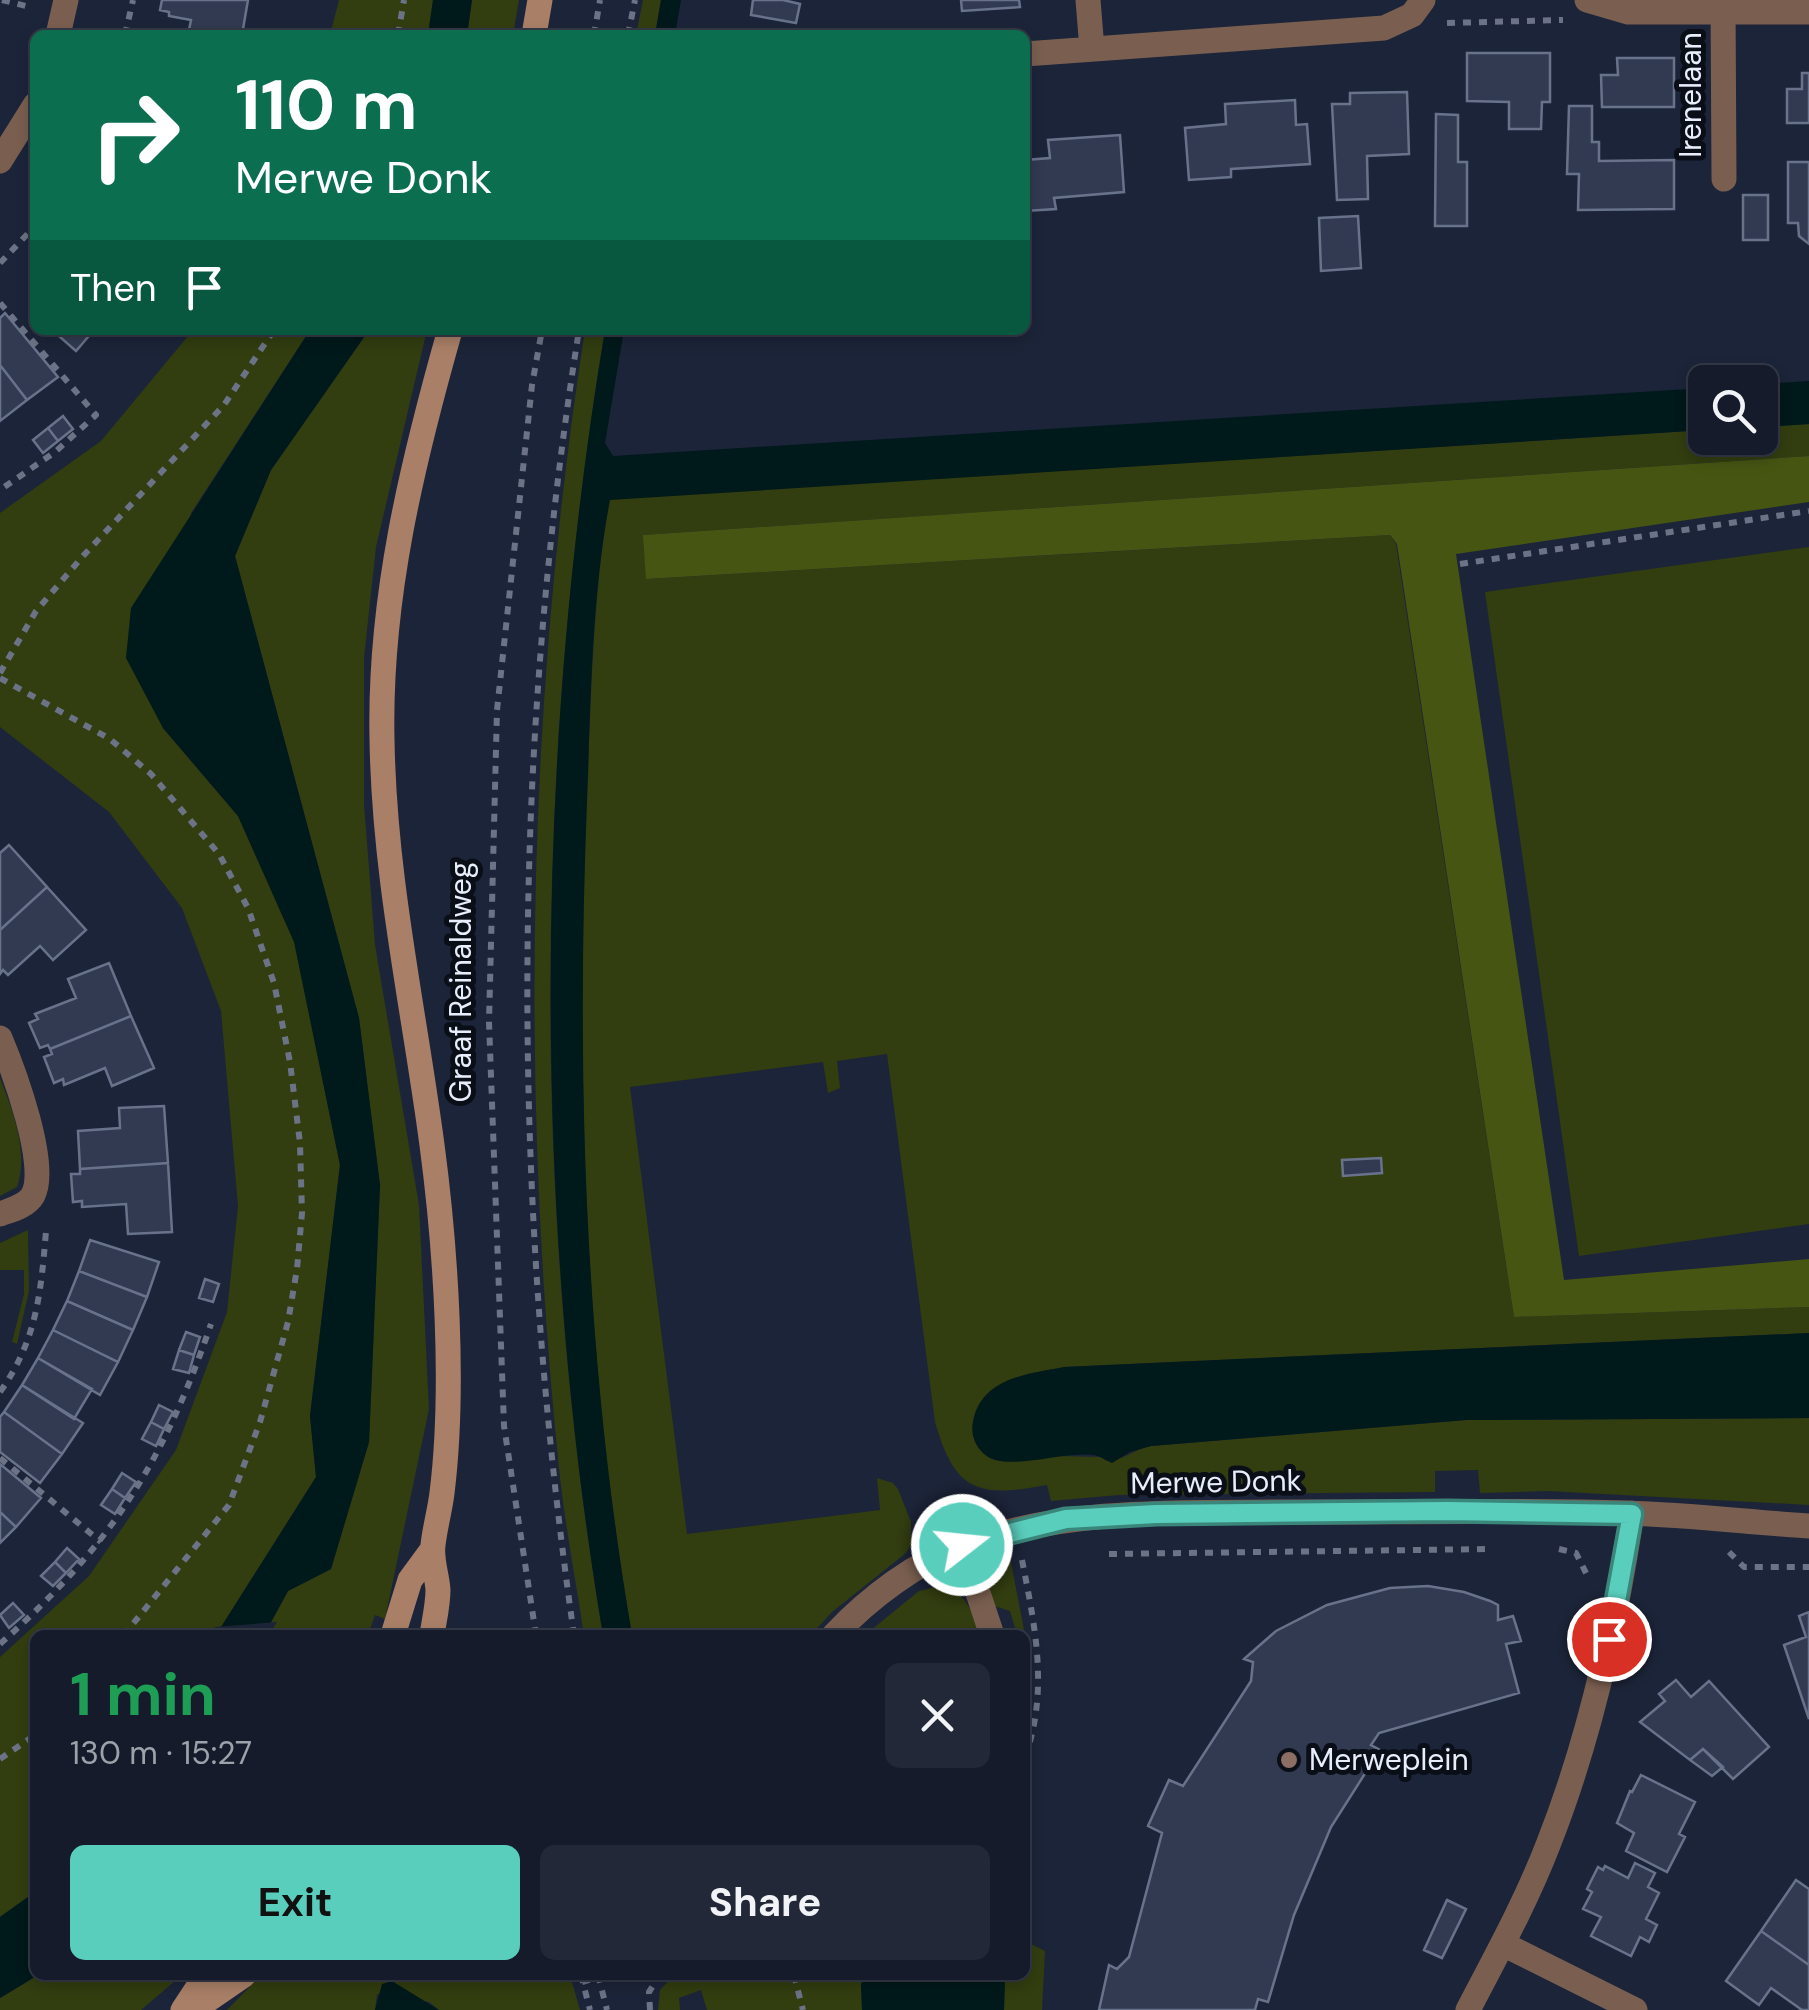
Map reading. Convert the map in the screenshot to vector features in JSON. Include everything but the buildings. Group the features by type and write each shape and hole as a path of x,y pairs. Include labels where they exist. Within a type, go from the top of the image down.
{"main road":[{"path":"535,30 540,0"},
{"name":"Graaf Reinaldweg","path":"433,1630 438,1593 432,1550 442,1492 447,1409 442,1276 432,1146 385,827 382,735 386,638 396,550 416,450 449,335"},
{"name":"Graaf Reinaldweg","path":"395,1630 410,1580 432,1550"},
{"path":"183,2010 203,1980"},
{"path":"194,2010 237,1980"}],"street":[{"path":"59,30 66,0"},
{"path":"1088,0 1092,49"},
{"path":"1030,54 1384,28 1412,15 1424,0"},
{"name":"Irenelaan","path":"1590,1 1628,12 1723,6 1809,12"},
{"name":"Irenelaan","path":"1723,6 1724,179"},
{"path":"0,161 30,113"},
{"path":"0,1038 29,1124 36,1162 36,1191 30,1201 0,1214"},
{"name":"Merwe Donk","path":"840,1630 908,1574 962,1545 1066,1519 1156,1514 1447,1511 1632,1514 1809,1526"},
{"path":"1468,2010 1548,1848 1582,1748 1618,1603 1632,1514"},
{"path":"962,1545 991,1630"},
{"path":"1503,1944 1635,2010"}],"path":[{"path":"126,30 133,0"},
{"path":"399,30 404,0"},
{"path":"595,30 600,0"},
{"path":"629,30 634,0"},
{"path":"1447,22 1573,20 1590,1"},
{"path":"0,263 30,231"},
{"path":"0,303 96,415 55,452 0,490"},
{"path":"128,1630 228,1505 260,1422 288,1322 300,1232 300,1143 290,1062 274,983 248,908 219,854 151,774 110,739 0,676 36,610 224,405 271,335"},
{"name":"Graaf Reinaldweg","path":"535,1630 504,1426 489,1022 497,710 530,404 541,335"},
{"path":"573,1630 543,1375 532,1180 528,963 532,766 544,588 578,335"},
{"path":"1460,564 1809,511"},
{"path":"0,1392 25,1349 40,1306 46,1229 36,1191"},
{"path":"0,1644 57,1592 102,1542 133,1496 171,1427 211,1324"},
{"path":"0,1458 102,1542"},
{"path":"1016,1529 1040,1663 1038,1703 1030,1736"},
{"path":"1107,1554 1500,1549"},
{"path":"1540,1549 1576,1553 1588,1579"},
{"path":"1726,1549 1744,1567 1809,1567"},
{"path":"1023,1566 1035,1564"},
{"path":"132,1625 135,1630"},
{"path":"0,1759 30,1738"},
{"path":"582,1980 590,2010"},
{"path":"602,1980 607,2010"},
{"path":"650,2010 650,1992 657,1980"},
{"path":"795,1980 803,2010"}],"green space":[{"path":"339,0 433,0 429,30 331,30"},
{"path":"472,0 519,0 514,30 468,30"},
{"path":"643,0 661,0 656,30 637,30"},
{"path":"189,335 307,335 191,513 163,728 238,816 295,943 340,1165 310,1416 316,1477 219,1630 30,1630 30,1896 0,1917 0,1657 89,1576 176,1450 227,1312 238,1206 221,1011 182,908 109,812 0,727 0,513 101,441"},
{"path":"366,335 426,335 376,547 364,658 364,804 375,945 419,1205 429,1409 385,1619 375,1615 370,1630 267,1630 288,1591 331,1569 369,1442 380,1185 359,1018 235,556 271,470"},
{"path":"584,335 604,335 565,655 554,818 550,982 553,1147 563,1310 602,1630 583,1630 568,1537 547,1335 539,1191 535,903 541,759 565,472"},
{"path":"1809,424 1809,456 644,535 647,579 1390,535 1396,544 1514,1317 1809,1307 1809,1333 1064,1367 1029,1374 1058,1456 1101,1457 1107,1461 1151,1446 1466,1420 1809,1418 1809,1505 1547,1491 1480,1493 1478,1470 1435,1471 1435,1492 1119,1495 1051,1501 1047,1485 1003,1490 973,1485 951,1463 935,1422 887,1054 837,1061 840,1088 828,1093 823,1062 630,1087 687,1534 880,1510 877,1478 898,1489 911,1522 911,1545 906,1553 832,1612 816,1630 631,1630 616,1533 594,1327 584,1120 586,810 596,615 609,499 1688,431 1688,455 1778,455 1778,426"},
{"path":"1809,456 1809,502 1456,554 1564,1280 1809,1259 1809,1307 1514,1317 1397,544 1390,535 646,579 643,535"},
{"path":"1809,547 1809,1224 1579,1256 1485,592"},
{"path":"0,1078 14,1118 21,1160 17,1187 0,1196"},
{"path":"28,1230 29,1291 17,1344 12,1342 24,1294 24,1270 0,1270 0,1243"},
{"path":"1009,1552 1024,1630 1016,1630 1010,1611 994,1606 988,1574 1000,1556"},
{"path":"940,1586 956,1593 971,1611 979,1630 871,1630 919,1591"},
{"path":"1030,1944 1045,1951 1042,2010 1004,2010 1005,1980 1030,1980"},
{"path":"30,1980 176,1980 141,2010 0,2010 0,1998"},
{"path":"256,1980 571,1980 580,2010 439,2010 429,2002 377,1994 375,2010 227,2010"},
{"path":"669,1980 864,1980 862,2010 707,2010 701,1990 679,1998 680,2010 658,2010 660,1990"}],"shaded area":[{"path":"433,0 472,0 468,30 429,30"},
{"path":"661,0 681,0 676,30 656,30"},
{"path":"307,335 366,335 271,470 235,556 359,1018 380,1185 369,1442 331,1569 288,1591 267,1630 219,1630 316,1477 310,1416 340,1165 294,942 238,816 163,728 126,658 131,608"},
{"path":"604,335 623,335 605,443 613,456 1688,389 1688,431 610,500 595,613 591,689 584,906 584,1115 594,1324 616,1532 631,1630 602,1630 580,1475 563,1312 554,1148 551,982 554,817 565,653 582,490"},
{"path":"1809,381 1809,424 1778,426 1778,383"},
{"path":"1809,1333 1809,1418 1466,1420 1151,1446 1112,1463 1085,1454 1006,1462 983,1453 972,1432 980,1404 998,1385 1023,1375 1064,1367"},
{"path":"30,1896 30,1980 0,1998 0,1917"},
{"path":"864,1980 1005,1980 1004,2010 862,2010"},
{"path":"392,1981 439,2010 375,2010 382,1984"}],"pier":[{"path":"277,1622 272,1630 214,1630"}],"place":[{"name":"Merweplein","path":"1289,1760"}],"route":[{"path":"962,1545 1066,1519 1156,1514 1632,1514 1609,1639"}]}
